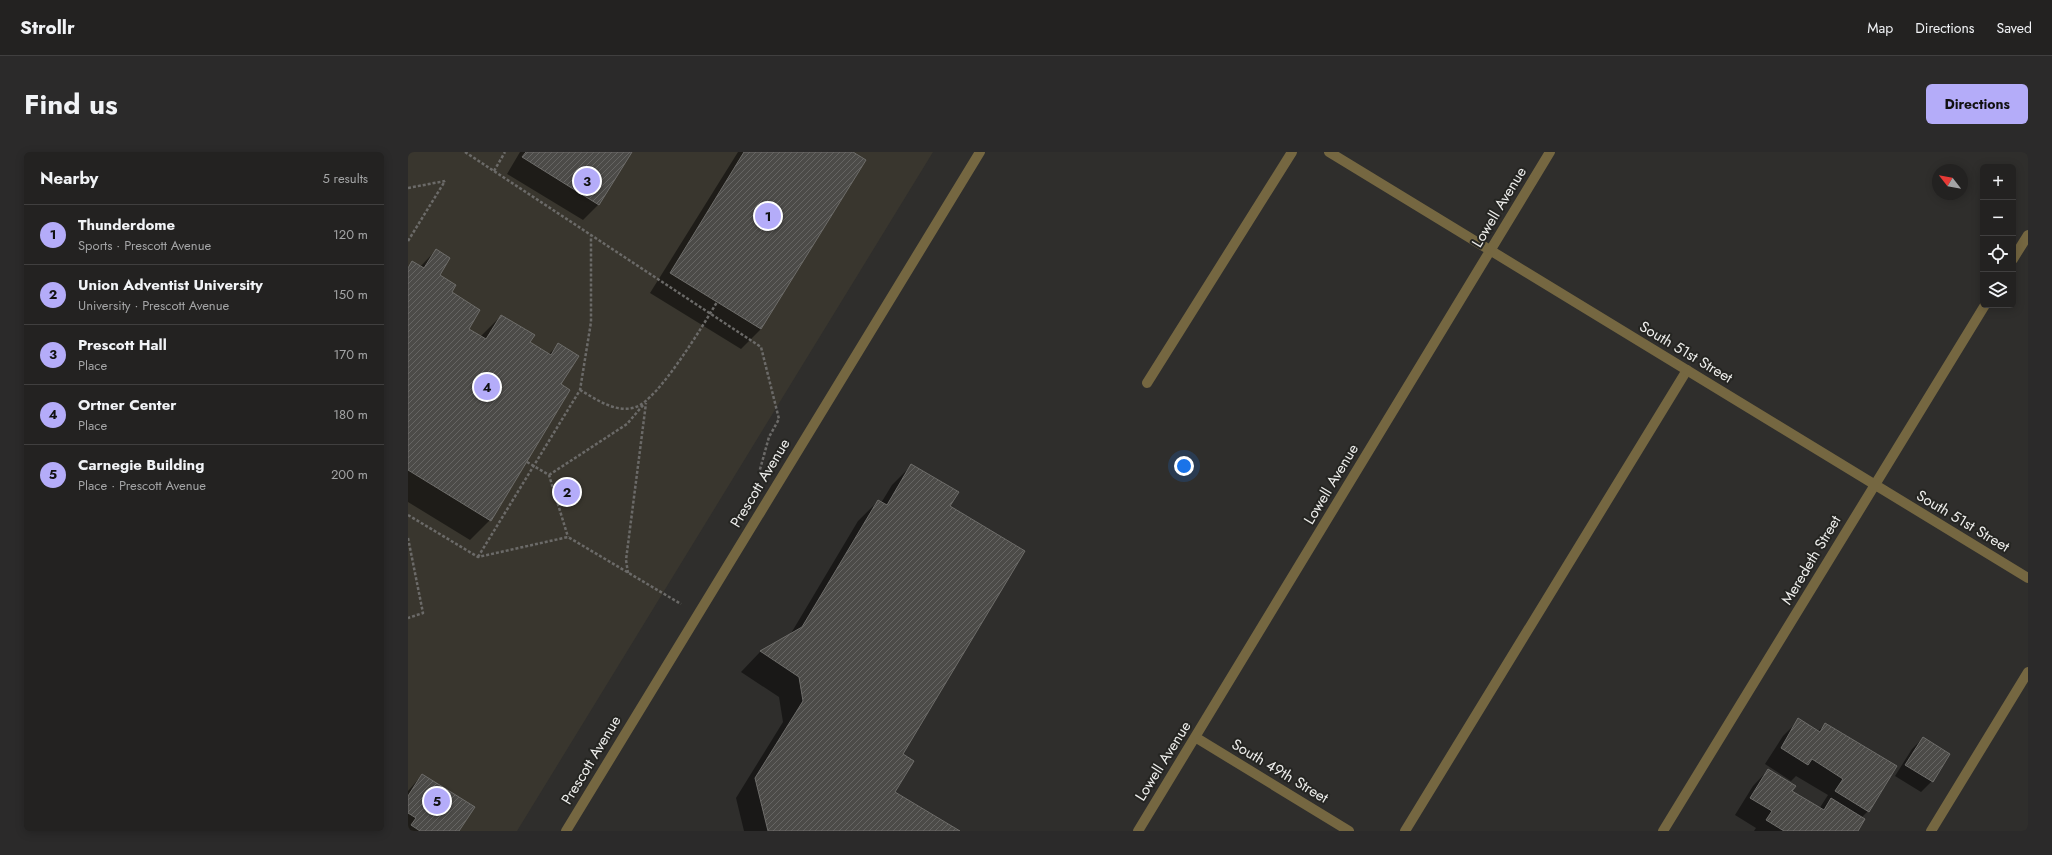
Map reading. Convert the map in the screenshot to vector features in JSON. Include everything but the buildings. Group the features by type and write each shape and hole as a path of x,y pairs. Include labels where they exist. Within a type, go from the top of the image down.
{"street":[{"name":"Prescott Avenue","path":"566,831 980,152"},
{"path":"1147,383 1292,152"},
{"name":"South 51st Street","path":"1329,152 2028,578"},
{"name":"Lowell Avenue","path":"1138,831 1550,152"},
{"path":"2016,254 2028,235"},
{"name":"Meredeth Street","path":"1663,831 1983,308"},
{"path":"1405,831 1687,370"},
{"path":"1931,831 2028,672"},
{"name":"South 49th Street","path":"1195,737 1349,831"}],"path":[{"path":"465,152 761,347 779,420 769,437 759,473 773,491"},
{"path":"494,171 505,152"},
{"path":"408,188 445,181 408,241"},
{"path":"478,556 580,390 591,322 591,235"},
{"path":"549,476 627,424 676,367 716,302"},
{"path":"580,390 603,404 622,408 636,408 646,402"},
{"path":"628,573 626,560 646,402"},
{"path":"527,462 549,476 568,537 698,614"},
{"path":"408,515 478,556 568,537"},
{"path":"408,538 423,613 408,618"}],"shaded area":[{"path":"408,152 933,152 517,831 408,831"}],"place":[{"name":"Prescott Hall","path":"587,181"},
{"name":"Thunderdome","path":"768,216"},
{"name":"Ortner Center","path":"487,387"},
{"name":"Union Adventist University","path":"567,492"},
{"name":"Carnegie Building","path":"437,801"}]}
